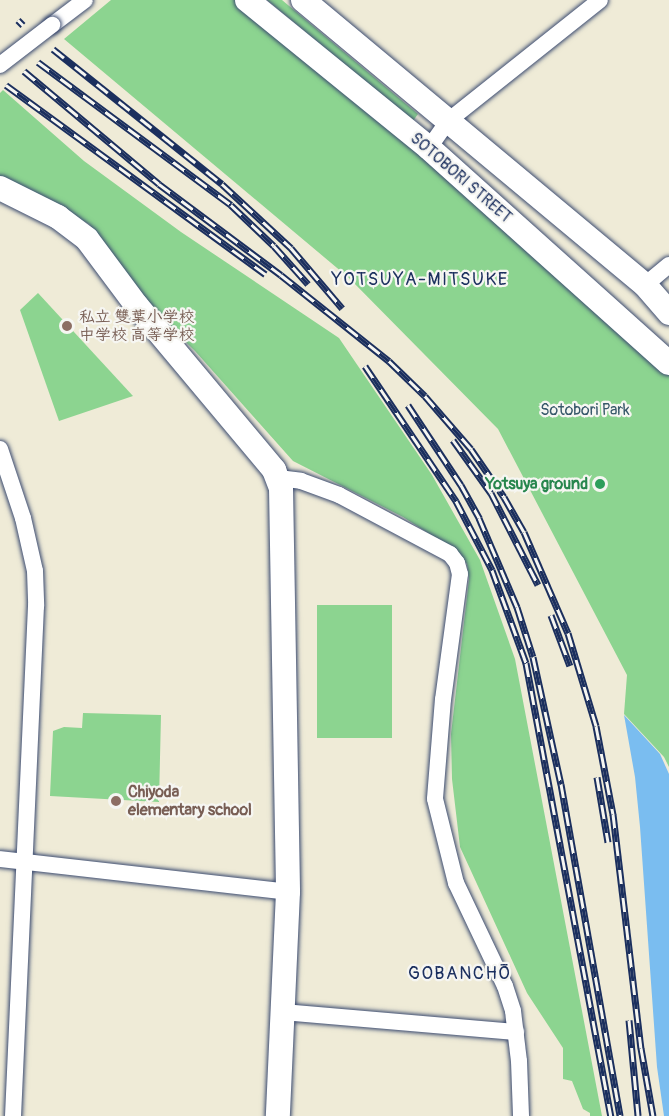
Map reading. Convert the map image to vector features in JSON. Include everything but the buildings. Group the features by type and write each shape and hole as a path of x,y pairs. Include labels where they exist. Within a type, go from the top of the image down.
{"street":[{"path":"0,65 85,0"},
{"name":"SOTOBORI STREET","path":"247,0 429,148 669,363"},
{"path":"303,0 645,285 669,314"},
{"path":"429,148 448,121 600,0"},
{"path":"0,188 58,217 87,239 137,306 249,439 278,478 281,488 288,892 278,1116"},
{"path":"645,285 669,265"},
{"path":"0,449 23,518 35,571 13,1116"},
{"path":"278,478 301,481 339,495 450,554 457,563 460,574 443,699 435,799 456,883 505,986 516,1032 521,1116"},
{"path":"0,859 288,892"},
{"path":"282,1012 516,1032"}],"green space":[{"name":"Sotobori Park","path":"111,0 245,0 669,373 669,767 664,757 624,714 627,675 498,429 349,278 64,39"},
{"path":"267,0 282,0 418,114 413,121"},
{"path":"3,90 84,161 181,232 339,338 432,475 480,560 515,659 602,1116 590,1116 590,1113 583,1109 572,1081 563,1079 563,1048 527,993 460,847 452,779 451,734 469,579 467,564 458,552 403,517 293,461 195,351 153,310 89,224 0,176 0,93"},
{"path":"38,293 133,396 59,421 20,310"},
{"path":"317,605 392,605 392,738 317,738"},
{"path":"83,713 161,715 159,802 50,796 53,731 64,727 82,728"}],"water":[{"path":"624,715 660,754 669,774 669,1116 664,1116 657,1067 640,827 635,777"}],"railway":[{"path":"18,20 23,25"},
{"path":"53,49 222,184 291,248 342,308"},
{"path":"38,62 231,205 274,246 308,284"},
{"path":"24,71 159,184 281,275 389,361 425,396 471,449 504,497 524,532 568,633 596,726 613,814 641,1048 653,1116"},
{"path":"6,85 265,274"},
{"path":"365,366 456,501 492,570 526,663 611,1116"},
{"path":"408,405 461,485 479,518 517,607 533,657 561,784 620,1116"},
{"path":"453,440 491,493 538,585"},
{"path":"551,615 570,666"},
{"path":"597,777 608,842"},
{"path":"629,1020 638,1116"}],"place":[{"name":"私立 雙葉小学校 中学校 高等学校","path":"67,326"},
{"name":"Yotsuya ground","path":"600,484"},
{"name":"Chiyoda elementary school","path":"116,801"}],"district":[{"name":"YOTSUYA-MITSUKE","path":"420,280"},
{"name":"GOBANCHŌ","path":"460,974"}]}
